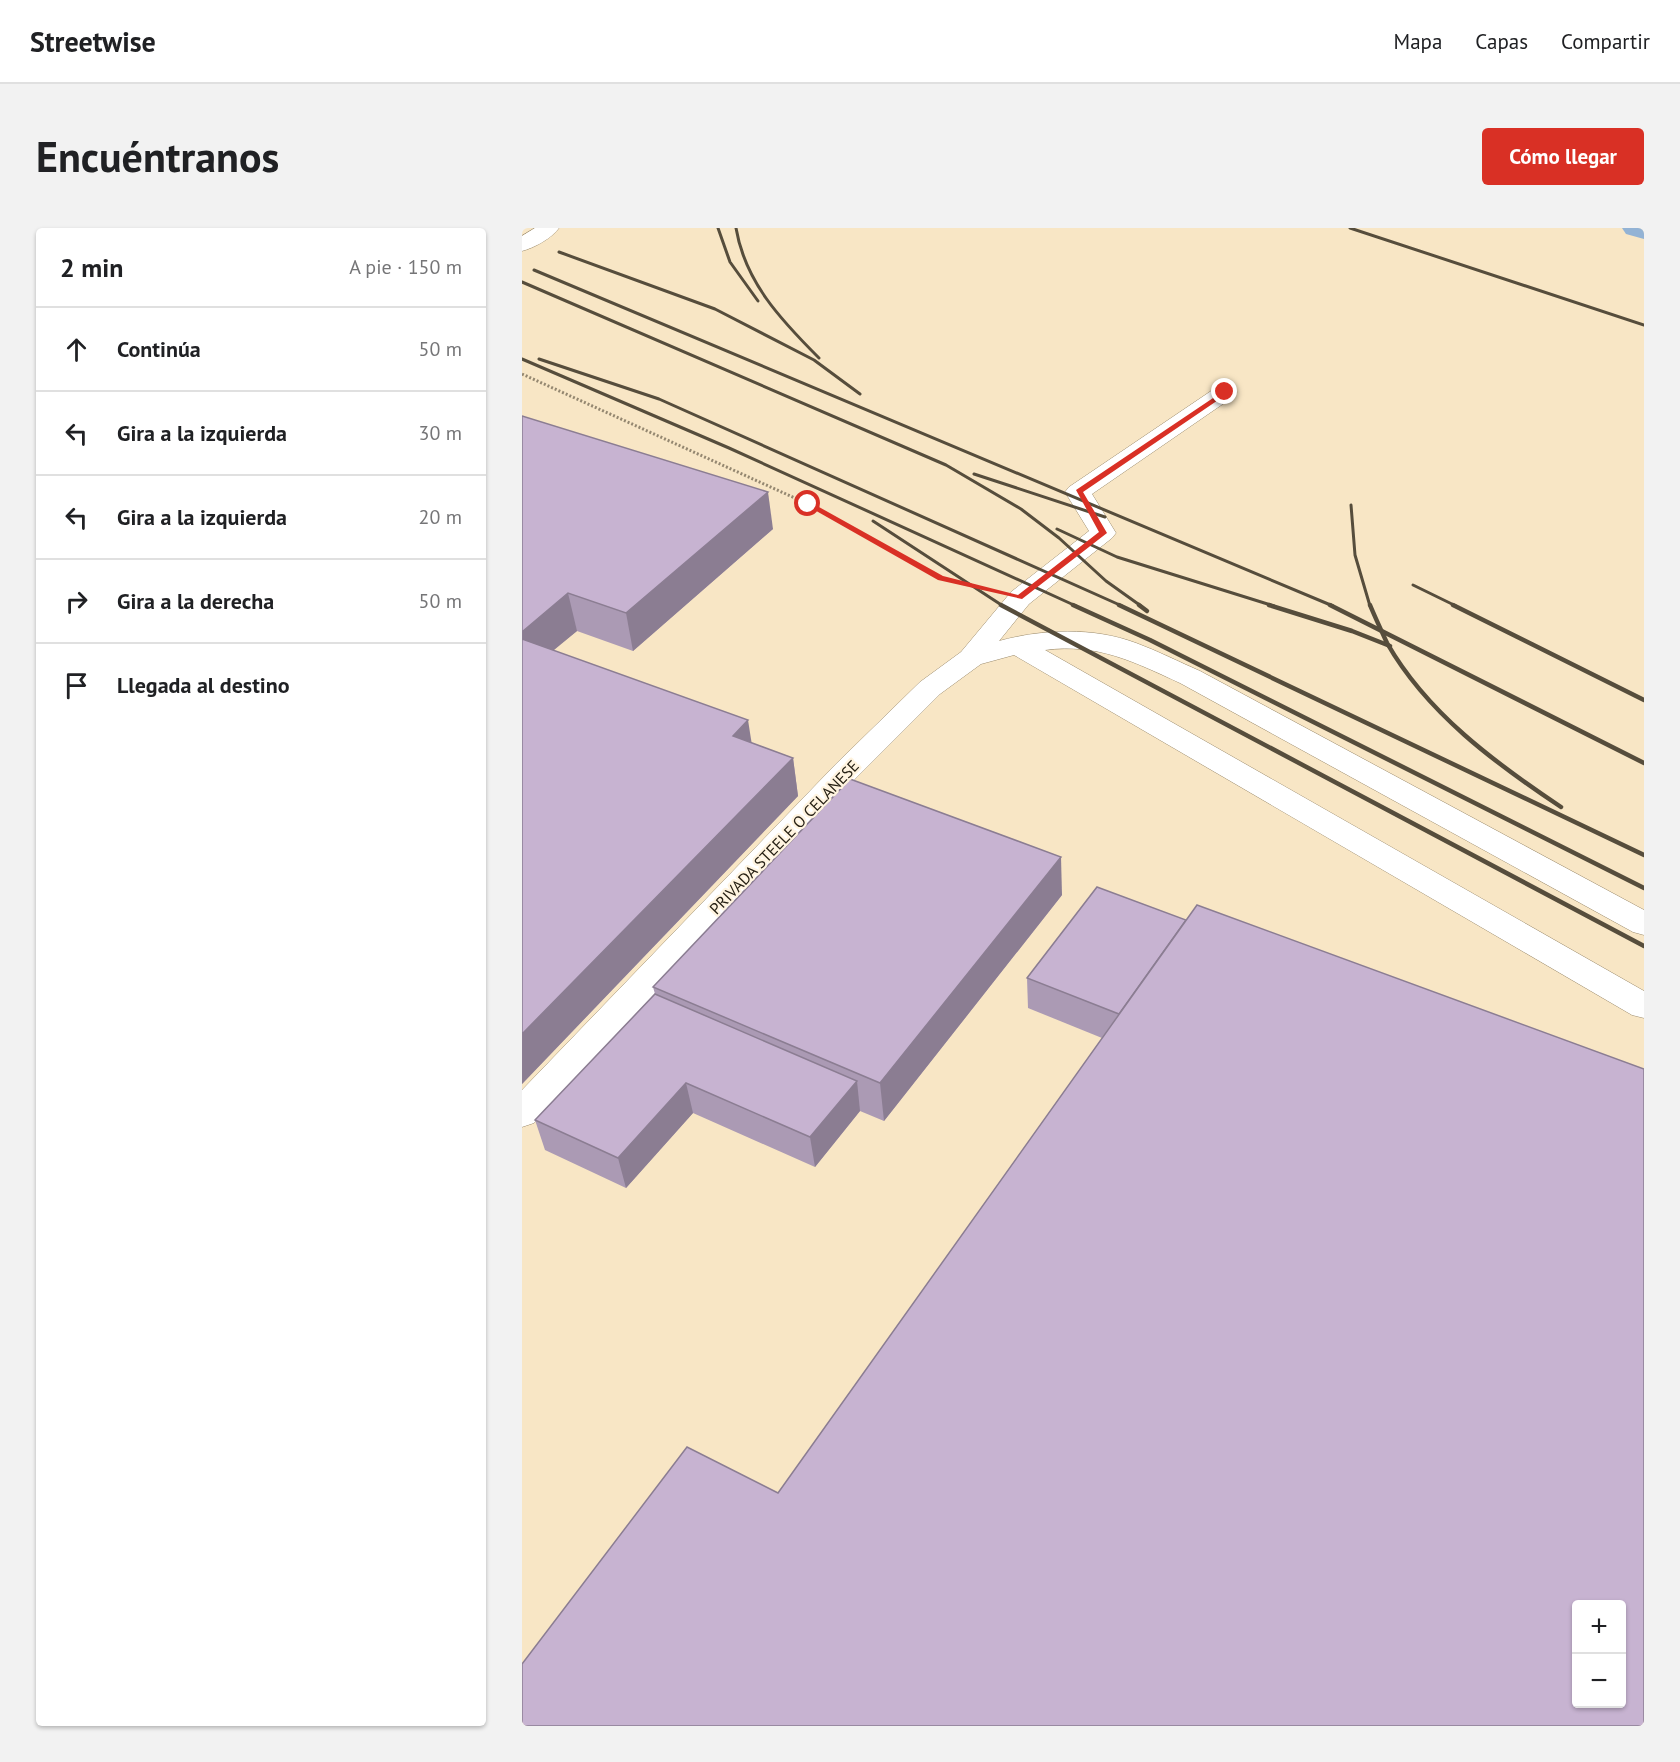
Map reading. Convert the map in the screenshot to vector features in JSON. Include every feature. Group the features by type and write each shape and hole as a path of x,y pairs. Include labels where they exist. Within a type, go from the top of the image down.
{"street":[{"path":"522,245 549,228"},
{"path":"971,658 1020,598 1103,533 1078,492 1225,392"},
{"name":"PRIVADA STEELE O CELANESE","path":"522,1113 846,771 930,688 971,658 1017,645 1064,639 1091,641 1125,648 1190,677 1644,924"},
{"path":"1017,645 1644,1006"}],"path":[{"path":"522,374 808,504 941,578 1020,598"}],"building":[{"path":"522,416 768,492 626,613 568,593 522,632"},
{"path":"522,639 748,720 733,736 793,758 522,1034"},
{"path":"850,779 1061,857 880,1083 653,987"},
{"path":"1097,887 1186,920 1119,1014 1027,978"},
{"path":"1197,905 1644,1069 1644,1726 522,1726 522,1664 687,1447 778,1493"},
{"path":"655,994 857,1081 810,1137 686,1083 618,1158 535,1120"}],"waterway":[{"path":"1636,228 1644,230"}],"railway":[{"path":"718,228 730,262 758,301"},
{"path":"736,228 747,266 756,283 778,314 819,358"},
{"path":"1350,228 1644,325"},
{"path":"559,252 715,309 814,360 860,394"},
{"path":"534,270 1333,606"},
{"path":"522,282 946,465 1021,509 1059,538 1106,581 1141,606"},
{"path":"522,359 729,448 1076,606"},
{"path":"539,359 659,399 1122,606"},
{"path":"974,474 1105,517"},
{"path":"1351,505 1355,555 1370,606"},
{"path":"873,521 1003,606"},
{"path":"1057,529 1117,557 1274,606"},
{"path":"1413,585 1456,606"},
{"path":"1001,605 1644,946"},
{"path":"1073,605 1150,640 1644,888"},
{"path":"1119,605 1644,855"},
{"path":"1139,605 1147,611"},
{"path":"1269,605 1352,631 1389,645"},
{"path":"1330,605 1382,631"},
{"path":"1370,605 1382,631"},
{"path":"1453,605 1644,700"},
{"path":"1382,631 1644,763"},
{"path":"1382,631 1389,645"},
{"path":"1389,645 1422,692 1464,735 1512,773 1561,807"}],"route":[{"path":"808,504 941,578 1020,598 1103,533 1078,492 1225,392"}]}
